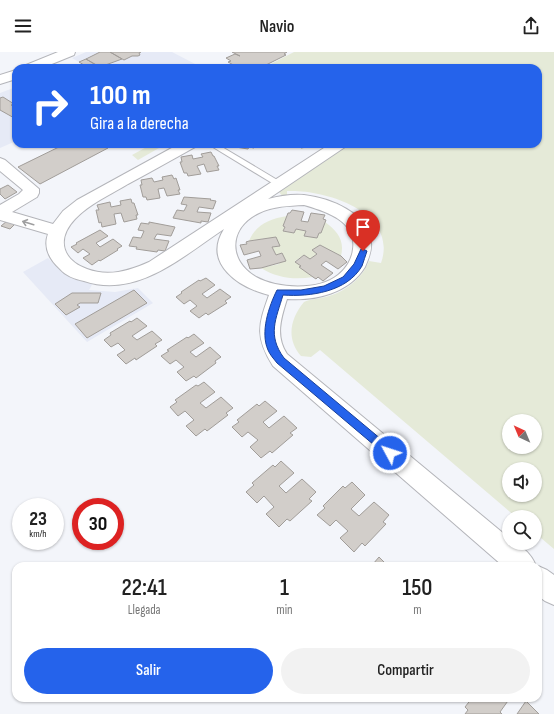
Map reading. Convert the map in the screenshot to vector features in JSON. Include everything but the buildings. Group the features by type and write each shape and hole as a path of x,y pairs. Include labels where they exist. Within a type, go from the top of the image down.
{"main road":[{"path":"40,64 69,52"},
{"path":"0,80 12,76"}],"street":[{"path":"183,148 85,202 64,220 56,239 59,258 65,265 80,274 117,279 130,276 155,266 245,210 280,184 334,148"},
{"path":"0,163 28,185 31,189 31,193 0,213"},
{"path":"284,200 304,200 324,204 341,212 354,223 362,237 363,251 358,266 346,278 326,289 301,293 280,292 253,284 236,271 227,256 226,239 234,224 245,210 284,200"},
{"path":"0,213 56,239"},
{"path":"0,228 56,239"},
{"path":"280,292 270,323 272,349 280,360 518,562"},
{"path":"542,582 554,592"}],"lane":[{"path":"219,148 280,184"}],"shaded area":[{"path":"86,52 172,52 195,64 82,64 72,58"},
{"path":"12,88 12,143 0,148 0,93"},
{"path":"48,258 61,271 71,277 80,281 93,283 89,290 115,292 138,288 153,303 87,342 23,272"}],"green space":[{"path":"294,52 554,52 554,549 542,539 542,510 508,510 320,350 311,357 301,356 293,343 292,329 296,315 304,302 332,295 345,289 362,274 369,261 381,263 384,245 379,230 369,217 355,207 338,199 303,191 287,191 287,197 283,197 279,192 341,148 542,148 542,64 271,64"},
{"path":"145,148 159,148 138,160 132,155"},
{"path":"287,216 283,226 285,227 283,231 294,233 296,229 306,231 305,236 317,238 319,233 321,233 325,222 339,236 342,245 341,256 320,245 312,250 317,254 310,259 304,255 295,261 301,266 299,267 313,277 299,278 279,276 261,268 279,264 282,253 276,255 272,247 280,246 267,238 249,241 252,235 264,223"}],"route":[{"path":"363,251 358,266 346,278 326,289 301,293 280,292 270,323 270,338 272,349 280,360 390,453"}]}
